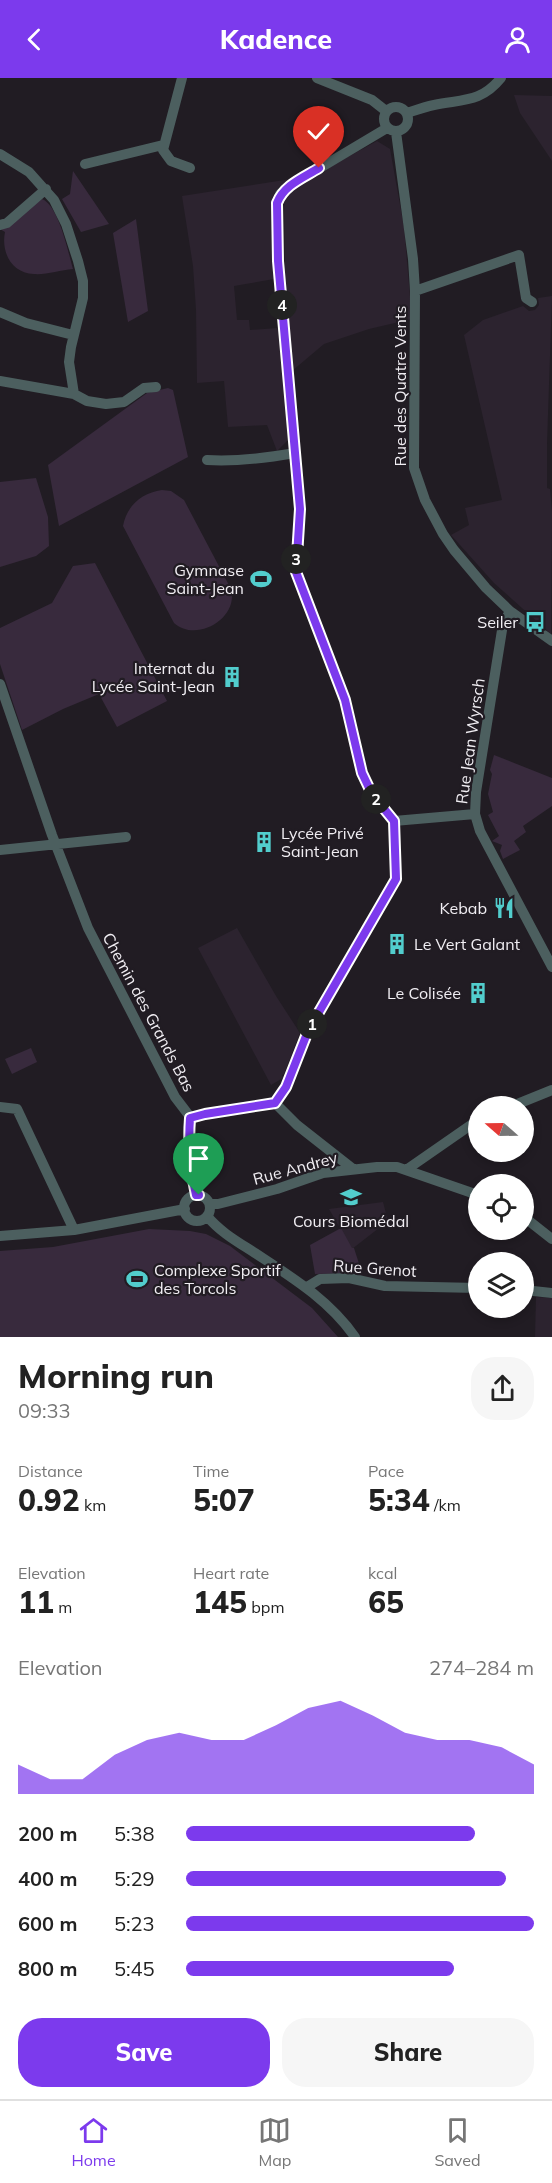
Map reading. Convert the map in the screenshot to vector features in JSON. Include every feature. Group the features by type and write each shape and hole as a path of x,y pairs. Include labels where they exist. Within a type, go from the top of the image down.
{"street":[{"path":"182,78 163,150 171,161 190,168"},
{"path":"317,78 372,100 386,111"},
{"path":"386,111 397,107 407,113 436,104 473,99 492,89 501,78"},
{"path":"386,111 383,122 391,130"},
{"path":"196,1195 188,1145 190,1118 275,1103 286,1087 308,1031 396,879 394,821 372,794 362,773 345,700 297,579 300,509 278,261 277,203 280,194 288,187 391,130 400,131 406,126 407,113"},
{"name":"Rue des Quatre Vents","path":"391,130 413,259 415,291 414,468 425,500 443,534 486,588 510,611 552,641"},
{"path":"85,164 163,146"},
{"path":"0,154 16,163 46,189 63,215 83,281 83,298 73,335 69,362 74,394"},
{"path":"0,225 7,223 46,189"},
{"path":"415,291 519,249 526,298 532,302"},
{"path":"0,312 26,323 73,335"},
{"path":"0,381 74,394 87,401 106,404 124,402 144,388 156,387"},
{"path":"207,460 226,462 264,459 295,453"},
{"name":"Rue Jean Wyrsch","path":"510,611 503,624 481,758 475,814 480,831 552,967"},
{"name":"Chemin des Grands Bas","path":"0,684 56,845 88,928 175,1096 190,1118"},
{"path":"394,821 475,814"},
{"path":"0,850 126,837"},
{"path":"534,1097 552,1090"},
{"name":"Rue Andrey","path":"275,1103 297,1125 353,1169"},
{"path":"0,1107 17,1109 74,1230"},
{"path":"406,1170 468,1127"},
{"name":"Rue Andrey","path":"210,1204 277,1189 323,1173 391,1166 468,1192"},
{"path":"196,1195 203,1196 210,1204 207,1216 195,1220 188,1217 184,1209 188,1198 196,1195"},
{"path":"0,1236 74,1230 184,1209"},
{"path":"207,1216 225,1234 307,1287 347,1324 355,1337"},
{"path":"534,1225 552,1239"},
{"name":"Rue Grenot","path":"307,1287 320,1280 349,1278 385,1286 468,1288"},
{"path":"534,1291 552,1293"}],"shaded area":[{"path":"514,95 552,96 552,161 520,113"},
{"path":"377,141 390,149 404,227 412,319 369,329 324,344 292,371 285,293 284,196 291,188"},
{"path":"73,171 109,224 81,232 62,199 70,194"},
{"path":"300,175 279,187 271,201 274,279 234,286 237,320 249,320 250,330 278,328 288,440 277,451 267,425 228,427 224,381 197,383 193,266 182,196 291,179"},
{"path":"42,199 48,203 58,220 73,269 43,274 26,273 14,266 6,254 5,232 0,229"},
{"path":"136,219 148,311 128,322 113,233"},
{"path":"552,296 547,444 547,488 550,489 552,512 551,634 494,583 451,535 469,525 465,508 502,500 464,335 483,320 523,306 529,311 535,310 539,305 538,298"},
{"path":"168,388 173,390 188,457 59,526 48,465 147,393"},
{"path":"36,478 48,517 49,546 36,556 0,567 0,482"},
{"path":"162,490 171,491 184,500 231,589 232,600 229,610 214,625 204,629 183,629 174,623 123,526 128,512 136,501"},
{"path":"95,563 167,701 117,727 99,694 22,730 0,664 0,628 52,603 73,566"},
{"path":"494,755 552,778 552,806 523,826 526,832 514,841 520,850 503,859 500,851 502,845 492,841 499,836 488,815 493,812 488,794"},
{"path":"237,928 300,1033 282,1075 283,1078 271,1085 198,948"},
{"path":"31,1048 37,1062 12,1074 5,1059"},
{"path":"383,1202 388,1221 352,1249 329,1209"},
{"path":"341,1228 354,1248 362,1273 315,1274 310,1245"},
{"name":"Complexe Sportif des Torcols","path":"149,1229 206,1234 230,1246 312,1308 338,1337 0,1337 0,1251 53,1247"},
{"path":"536,1297 552,1298 552,1337 535,1337"}],"place":[{"name":"Gymnase Saint-Jean","path":"261,579"},
{"name":"Seiler","path":"535,622"},
{"name":"Internat du Lycée Saint-Jean","path":"232,677"},
{"name":"Lycée Privé Saint-Jean","path":"264,842"},
{"name":"Kebab","path":"504,908"},
{"name":"Le Vert Galant","path":"397,944"},
{"name":"Le Colisée","path":"478,993"},
{"name":"Cours Biomédal","path":"351,1197"},
{"name":"Complexe Sportif des Torcols","path":"137,1279"}],"route":[{"path":"199,1195 196,1195 189,1161 190,1118 275,1103 286,1087 308,1031 396,879 394,821 372,794 362,773 345,700 296,572 300,509 278,261 277,203 280,194 288,187 319,168"}]}
